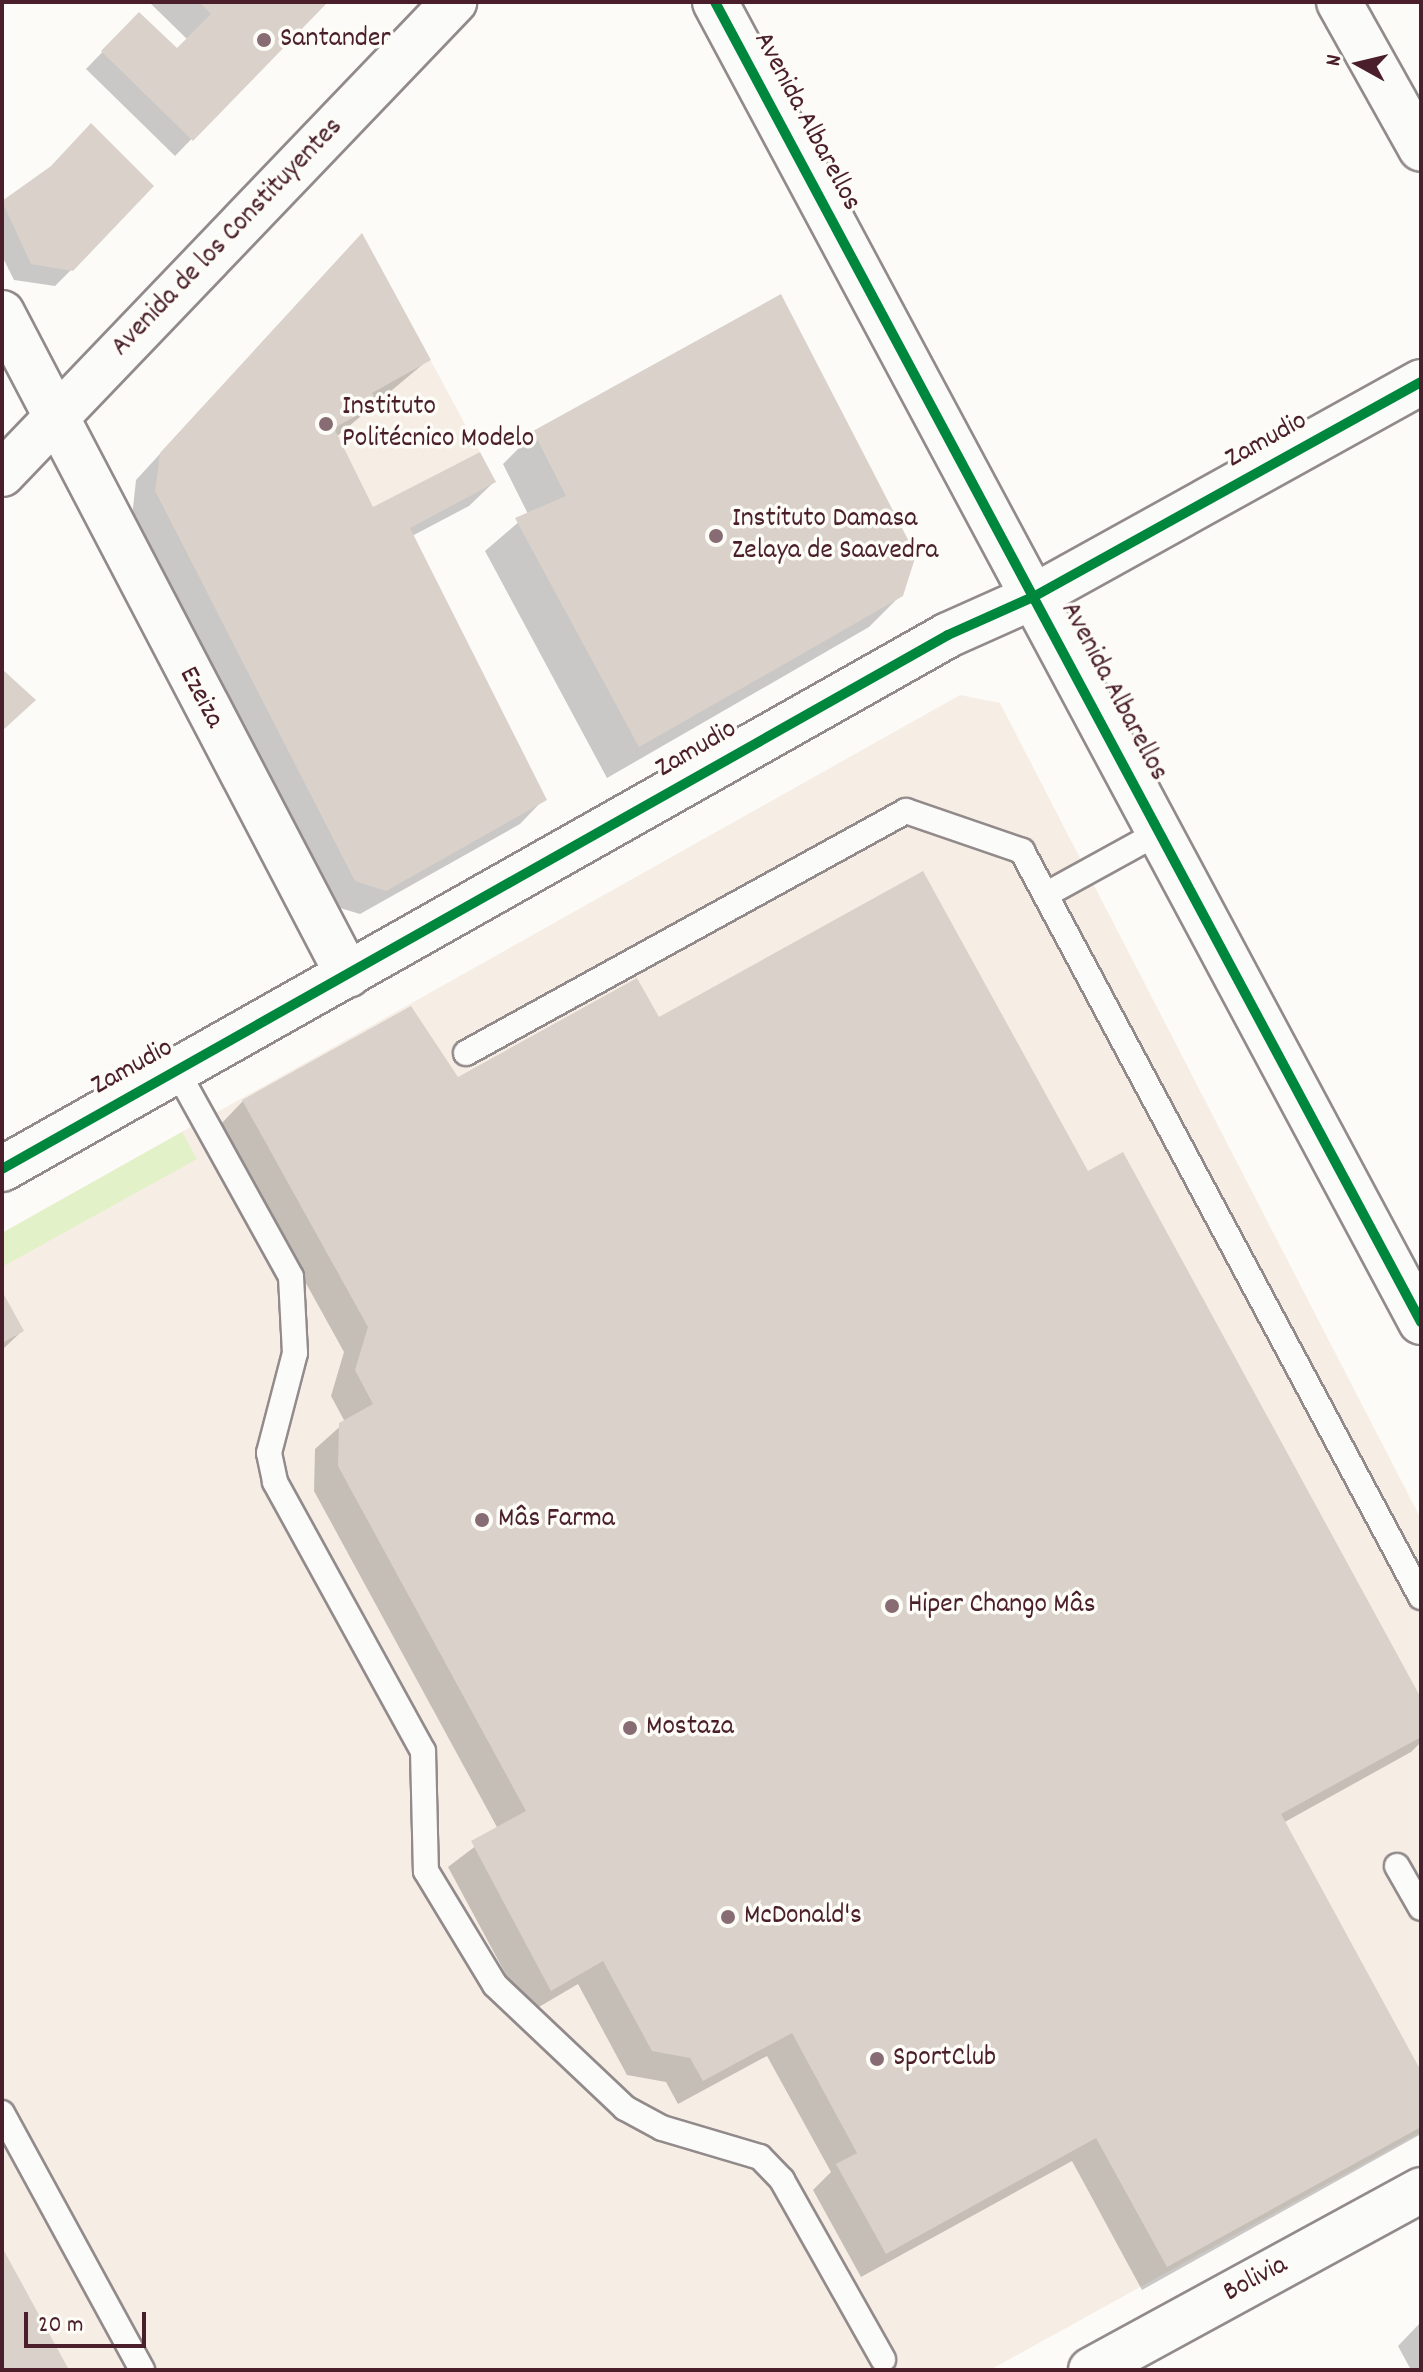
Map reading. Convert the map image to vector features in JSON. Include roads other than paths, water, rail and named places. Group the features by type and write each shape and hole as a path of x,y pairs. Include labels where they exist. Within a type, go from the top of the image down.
{"street":[{"name":"Avenida de los Constituyentes","path":"2,474 454,2"},
{"name":"Avenida Albarellos","path":"715,2 1418,1308"},
{"path":"1339,2 1421,149"},
{"name":"Ezeiza","path":"2,313 52,421 348,975"},
{"name":"Zamudio","path":"2,1169 948,635 1035,596 1421,382"},
{"name":"Bolivia","path":"1091,2370 1421,2190"}],"lane":[{"path":"466,1053 906,811 1022,851 1421,1597"},
{"path":"1047,894 1160,832"},
{"path":"177,1071 291,1277 295,1353 274,1425 272,1468 423,1751 426,1871 495,1985 625,2108 662,2128 760,2157 782,2180 883,2359"},
{"path":"1397,1866 1421,1908"},
{"path":"2,2113 142,2370"}],"place":[{"name":"Santander","path":"264,40"},
{"name":"Instituto Politécnico Modelo","path":"326,424"},
{"name":"Instituto Damasa Zelaya de Saavedra","path":"716,536"},
{"name":"Mâs Farma","path":"482,1520"},
{"name":"Hiper Chango Mâs","path":"892,1606"},
{"name":"Mostaza","path":"630,1728"},
{"name":"McDonald's","path":"728,1917"},
{"name":"SportClub","path":"877,2059"}]}
